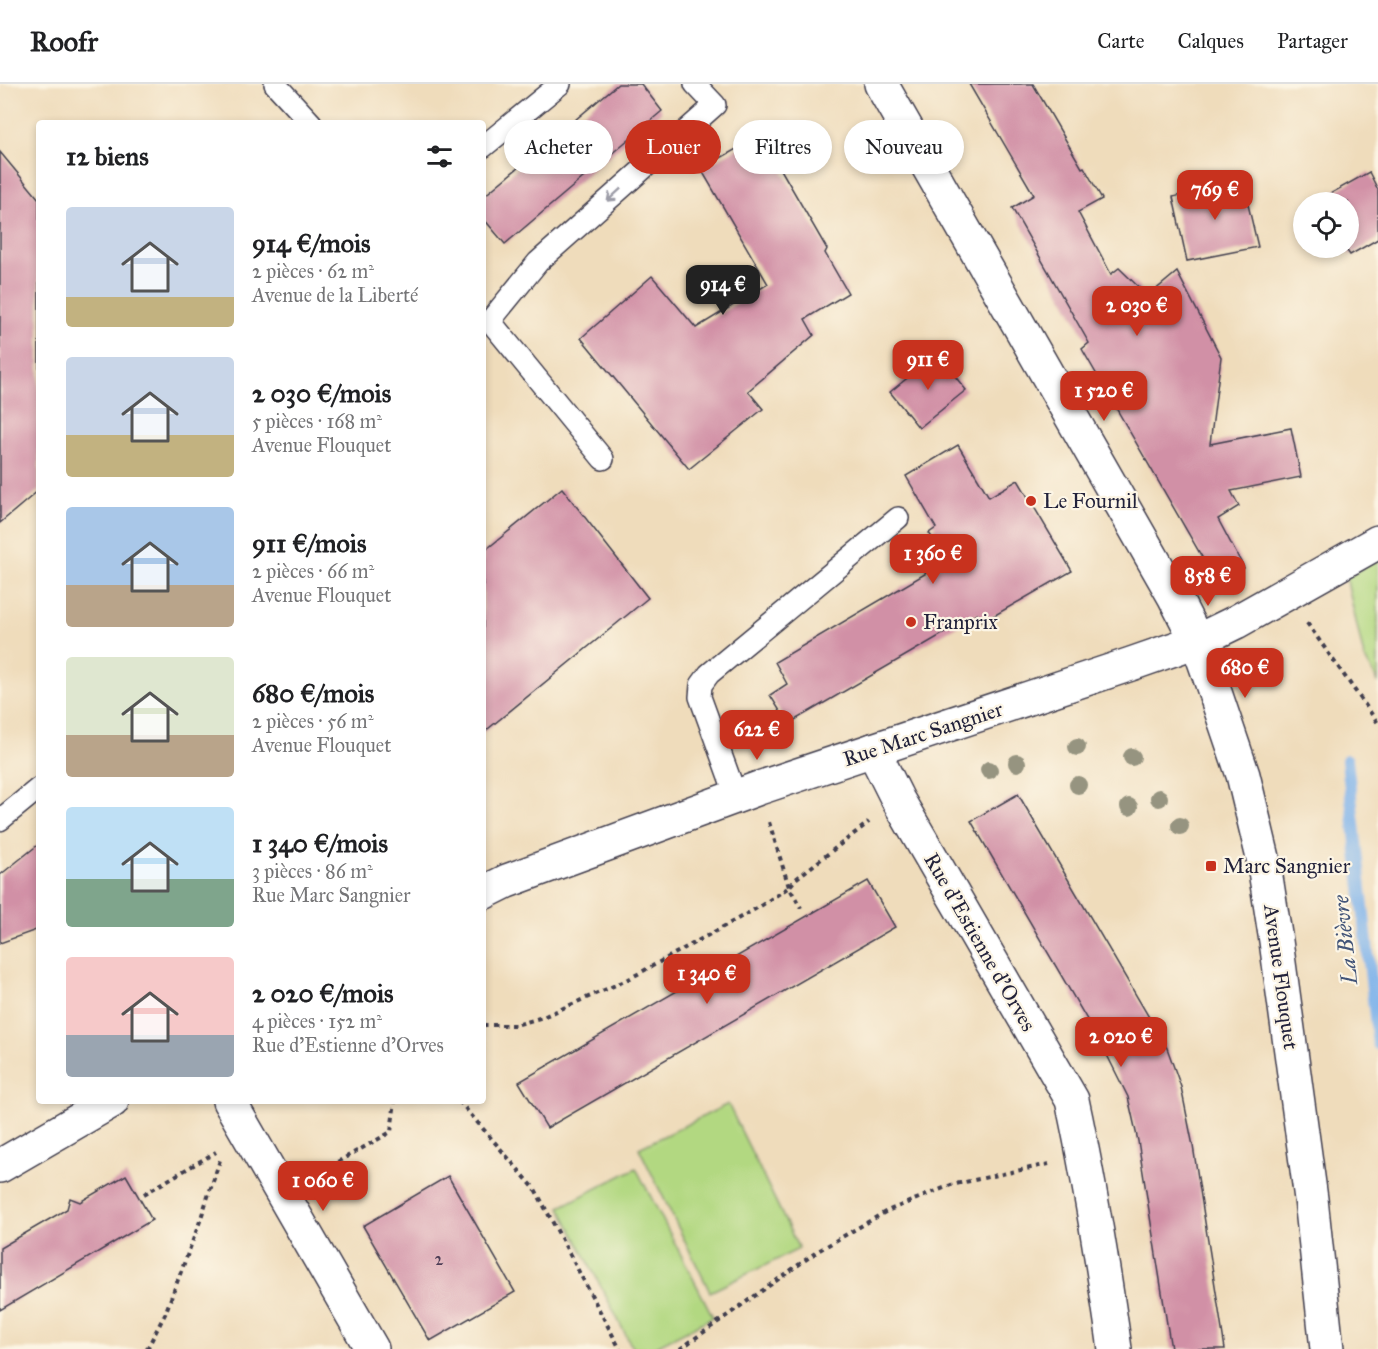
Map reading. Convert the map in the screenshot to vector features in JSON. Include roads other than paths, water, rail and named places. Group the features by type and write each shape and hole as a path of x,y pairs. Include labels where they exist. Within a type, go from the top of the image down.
{"street":[{"name":"Avenue Flouquet","path":"881,84 1174,596 1197,641 1243,775 1263,858 1308,1175 1327,1349"},
{"name":"Rue Marc Sangnier","path":"486,892 507,881 748,792 1197,641 1236,622 1378,542"},
{"name":"Rue d'Estienne d'Orves","path":"873,750 898,800 1072,1100 1100,1239 1116,1349"},
{"path":"0,1166 107,1104"},
{"path":"232,1107 372,1349"}],"lane":[{"path":"275,84 308,120"},
{"path":"486,145 560,84"},
{"path":"486,322 538,262 715,105 695,84"},
{"path":"486,324 603,459"},
{"path":"748,792 700,697 701,685 709,674 898,518"},
{"path":"0,820 36,790"}],"waterway":[{"name":"La Bièvre","path":"1347,760 1378,1044"}],"place":[{"name":"Le Fournil","path":"1031,501"},
{"name":"Franprix","path":"911,622"},
{"name":"Marc Sangnier","path":"1211,866"}]}
